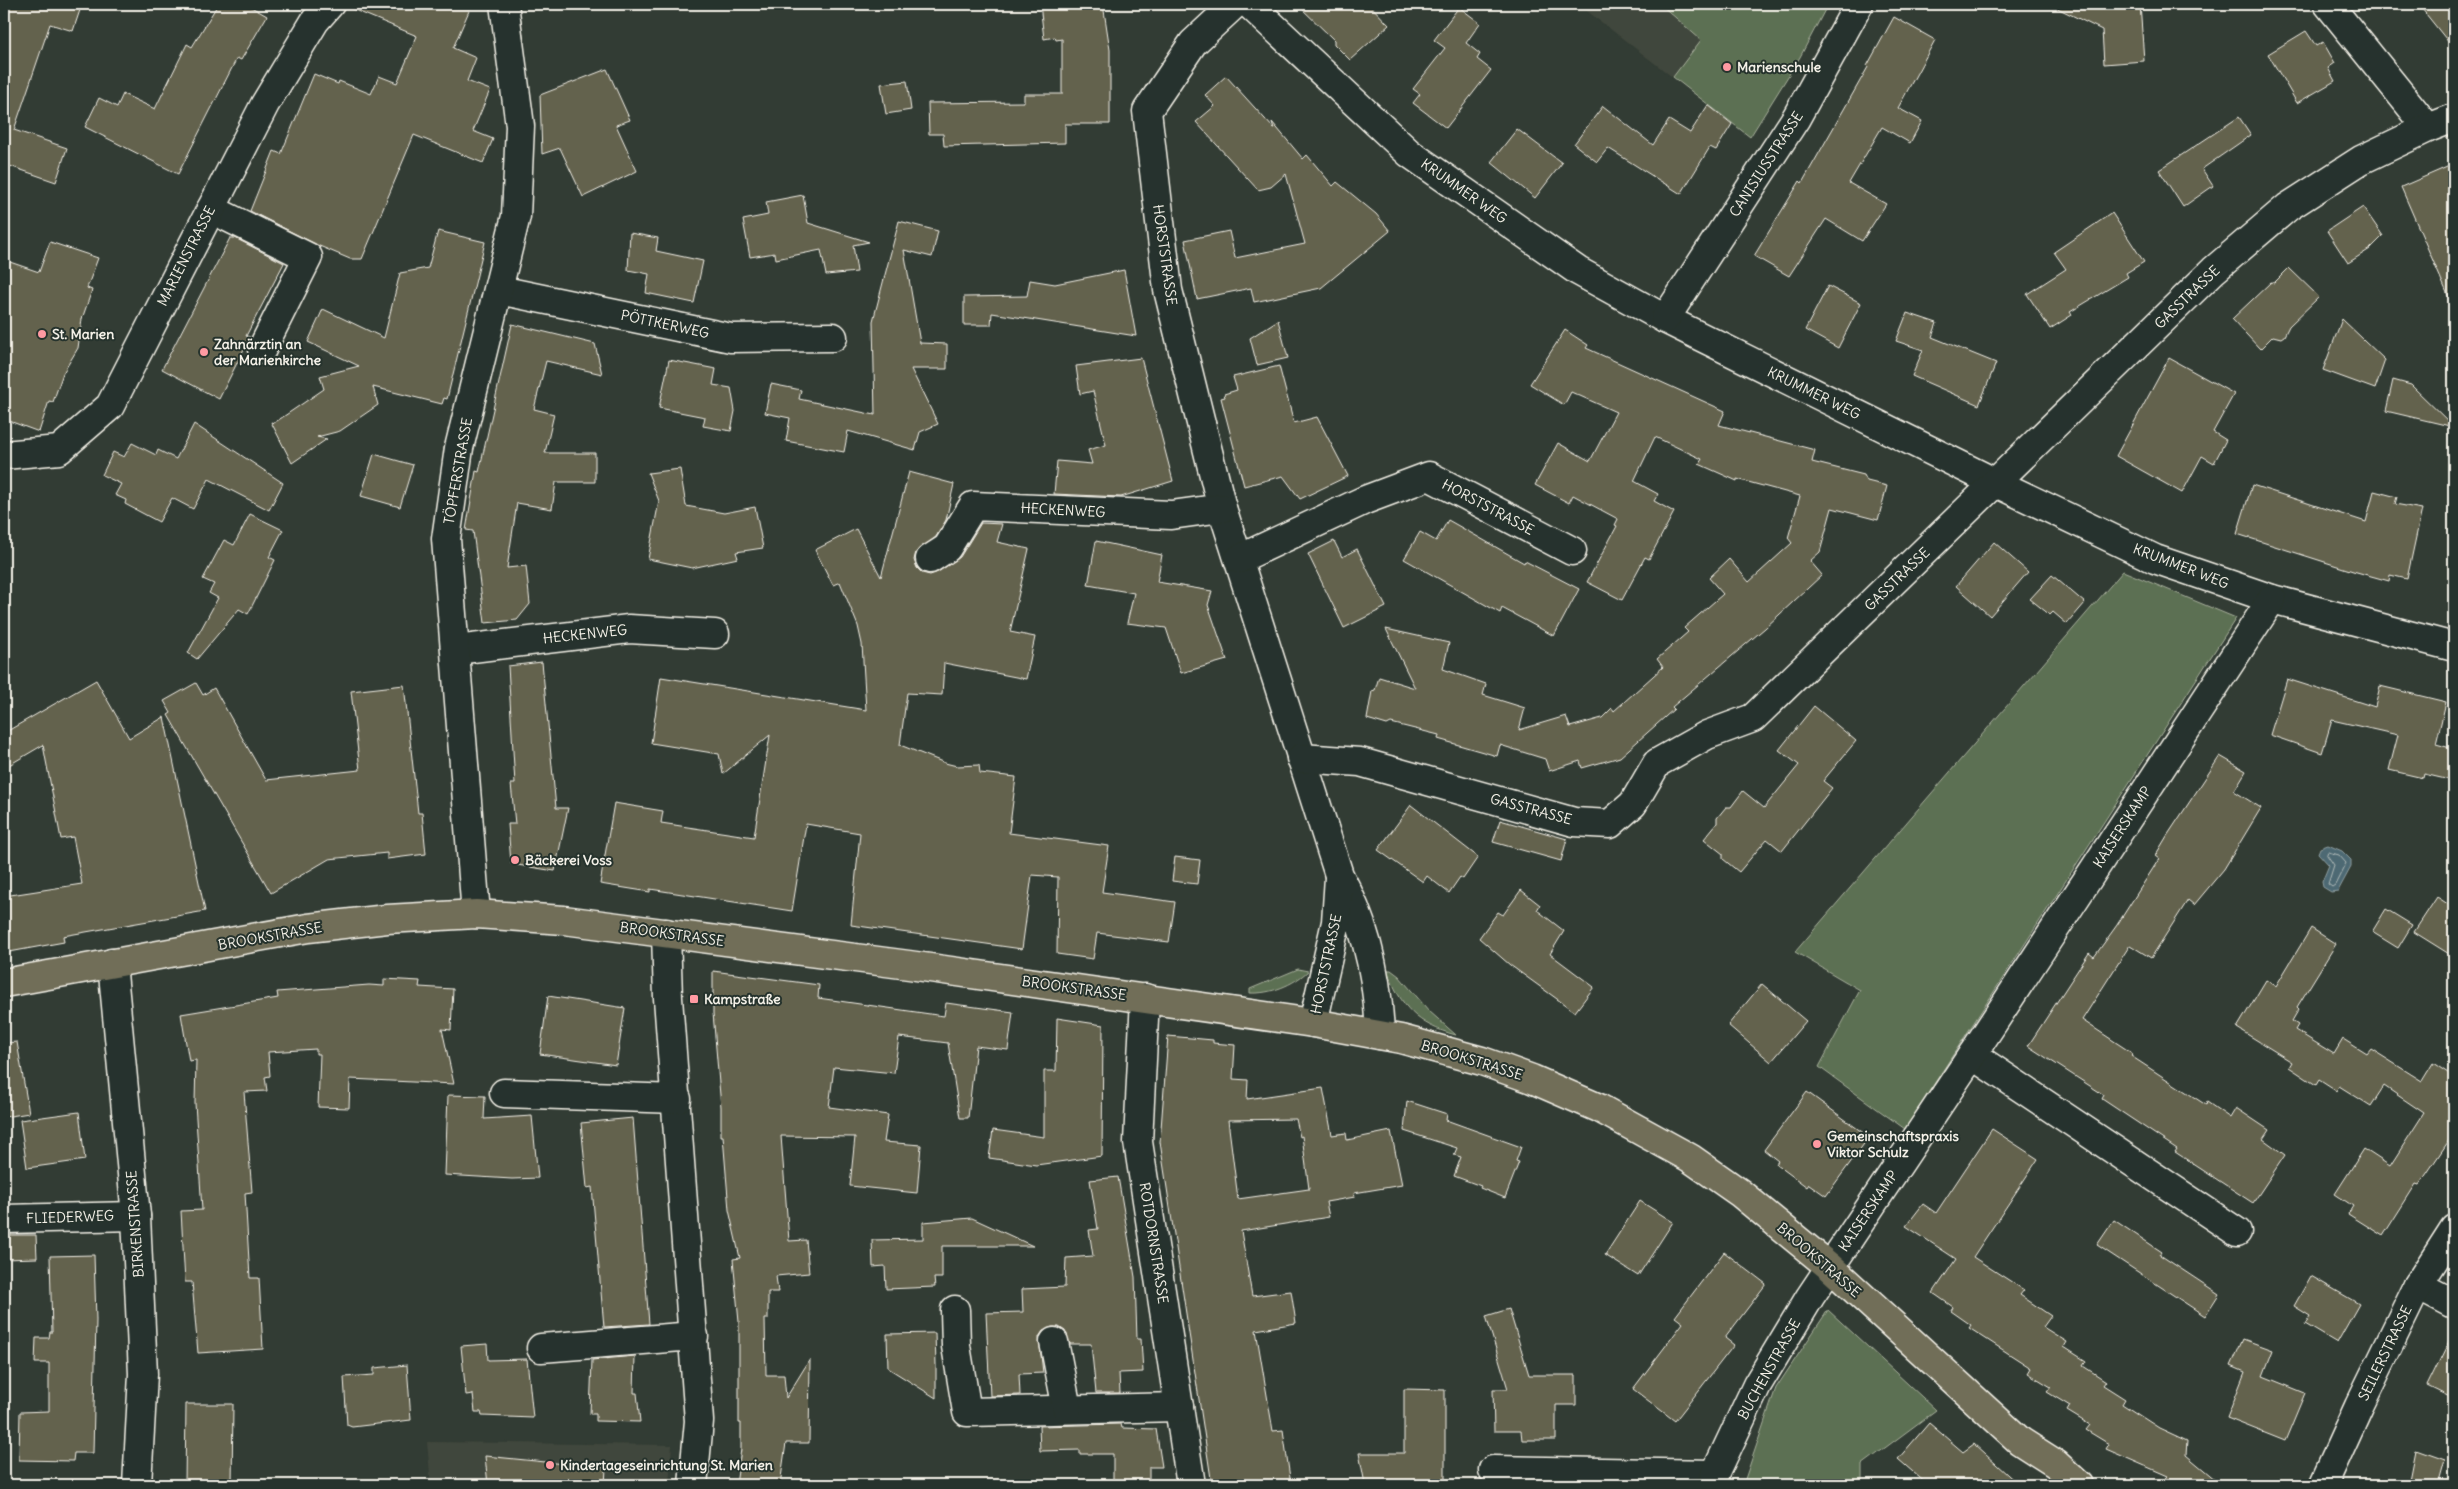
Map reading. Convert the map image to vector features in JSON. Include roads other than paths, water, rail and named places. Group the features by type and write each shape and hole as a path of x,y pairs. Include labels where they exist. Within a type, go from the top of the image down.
{"main road":[{"name":"BROOKSTRASSE","path":"4,982 308,928 396,918 476,914 564,920 666,932 1145,998 1380,1035 1482,1061 1532,1079 1629,1123 1690,1158 1740,1193 1830,1267 2020,1441 2056,1464 2079,1485"},
{"name":"BROOKSTRASSE","path":"2020,1441 2053,1485"}],"street":[{"name":"MARIENSTRASSE","path":"4,455 59,450 110,406 265,104 315,21 330,4"},
{"name":"TÖPFERSTRASSE","path":"476,914 446,539 459,448 516,216 520,126 504,4"},
{"name":"HORSTSTRASSE","path":"1234,4 1193,43 1147,111 1168,290 1222,508 1339,875 1351,897 1366,935 1376,980 1380,1035"},
{"name":"KRUMMER WEG","path":"1249,4 1409,153 1578,271 1665,319 1996,483 2155,559 2272,599 2454,648"},
{"name":"CANISIUSSTRASSE","path":"1665,319 1796,118 1859,4"},
{"path":"2328,4 2428,128"},
{"name":"GASSTRASSE","path":"1301,758 1360,762 1574,822 1610,824 1634,804 1657,764 1707,735 1753,718 2214,270 2288,207 2361,160 2428,128 2454,118"},
{"path":"211,209 308,257 262,349"},
{"name":"PÖTTKERWEG","path":"499,290 731,338 833,337"},
{"name":"HORSTSTRASSE","path":"1239,559 1365,500 1429,476 1572,551"},
{"name":"HECKENWEG","path":"930,559 948,548 973,506 1171,516 1222,508"},
{"name":"KAISERSKAMP","path":"1830,1267 2272,599"},
{"name":"HECKENWEG","path":"456,650 629,628 715,634"},
{"name":"HORSTSTRASSE","path":"1313,1023 1336,922 1339,875"},
{"path":"666,932 668,998 677,1098 699,1421 694,1485"},
{"name":"BIRKENSTRASSE","path":"112,964 136,1216 143,1374 137,1485"},
{"name":"ROTDORNSTRASSE","path":"1145,998 1138,1142 1191,1485"},
{"path":"1972,1055 2237,1232"},
{"path":"504,1093 677,1098"},
{"name":"FLIEDERWEG","path":"4,1219 136,1216"},
{"name":"SEILERSTRASSE","path":"2324,1484 2358,1406 2418,1285 2454,1229"},
{"name":"BUCHENSTRASSE","path":"1493,1470 1714,1480 1757,1385 1830,1267"},
{"path":"2418,1285 2454,1304"},
{"path":"955,1310 956,1346 967,1412 1179,1407"},
{"path":"541,1348 694,1336"},
{"path":"1054,1342 1067,1409"}],"water":[{"path":"2328,845 2342,851 2351,860 2351,867 2338,891 2331,892 2323,887 2322,882 2329,865 2318,853 2320,848"}],"place":[{"name":"Marienschule","path":"1727,67"},
{"name":"St. Marien","path":"42,334"},
{"name":"Zahnärztin an der Marienkirche","path":"204,352"},
{"name":"Bäckerei Voss","path":"515,860"},
{"name":"Kampstraße","path":"694,999"},
{"name":"Gemeinschaftspraxis Viktor Schulz","path":"1817,1144"},
{"name":"Kindertageseinrichtung St. Marien","path":"550,1465"}]}
